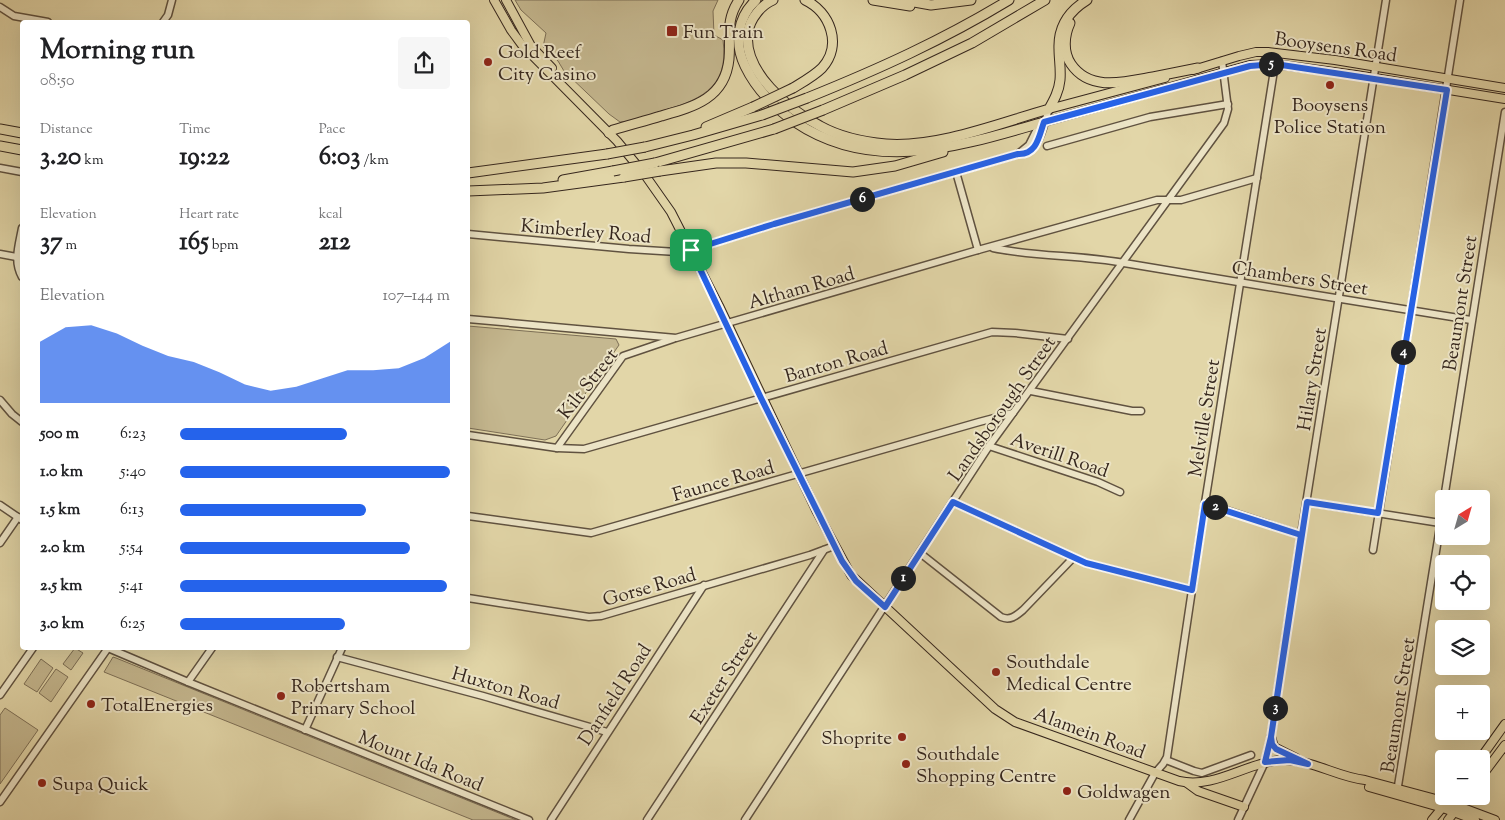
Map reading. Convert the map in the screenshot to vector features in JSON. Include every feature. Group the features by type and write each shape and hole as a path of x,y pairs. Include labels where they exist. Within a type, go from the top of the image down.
{"highway":[{"path":"611,132 696,106 714,93 726,72 729,23 738,0"},
{"path":"756,0 744,14 739,29 739,50 742,61 760,90 784,114 804,128 843,145 864,151 886,153 908,152 996,136"},
{"path":"773,0 759,11 749,28 747,40 752,60 760,74 775,93 793,109 821,127 837,134 886,144 921,142 950,137 1049,109 1059,87 1061,69 1059,40 1062,26 1075,8 1087,0"},
{"path":"693,135 714,123 793,88 808,80 822,68 832,50 832,35 829,22 815,4 805,0"},
{"path":"873,0 914,7 971,0"},
{"path":"903,0 932,5"},
{"path":"470,173 645,147 762,114 906,57 1010,0"},
{"path":"470,190 543,188 624,178 774,129 905,75 965,46 1045,0"},
{"path":"1087,0 1068,26 1066,42 1069,60 1087,78 1104,83 1117,83 1198,68"},
{"path":"511,189 613,171 716,163 746,163 833,171 873,170 895,166 1042,123"},
{"path":"0,129 20,133"},
{"path":"0,146 20,150"}],"main road":[{"path":"494,0 511,30 528,52 611,132"},
{"path":"506,0 538,55 611,132"},
{"name":"Booysens Road","path":"1049,109 1256,52 1376,67 1505,88"},
{"name":"Booysens Road","path":"1042,123 1256,64 1275,64 1374,78 1505,100"},
{"name":"Alamein Road","path":"611,132 671,212 834,546 851,575 991,706 1009,719 1187,783 1210,782 1265,762 1290,760 1308,764"},
{"path":"1486,750 1505,724"},
{"path":"1271,737 1272,744 1276,749 1308,764 1356,780 1367,786 1435,800"},
{"path":"1490,765 1505,745"},
{"path":"1187,783 1198,791 1244,807"},
{"path":"1432,820 1444,805"},
{"path":"1451,805 1475,820"},
{"path":"1448,820 1460,805"},
{"path":"1457,809 1495,820"}],"street":[{"path":"164,20 168,15 172,0"},
{"name":"Hilary Street","path":"1238,820 1265,762 1271,737 1301,535 1386,0"},
{"path":"1373,550 1460,0"},
{"path":"0,7 14,16 37,20"},
{"name":"Landsborough Street","path":"745,820 989,446 1224,122 1228,114 1228,104 1222,61"},
{"name":"Melville Street","path":"1166,760 1275,64"},
{"path":"1047,146 1150,117 1228,104"},
{"name":"Kimberley Road","path":"470,234 629,249 677,252 691,250 774,224 1018,154 1029,145 1049,109"},
{"name":"Beaumont Street","path":"1446,490 1505,112"},
{"path":"0,168 20,172"},
{"path":"956,172 978,250"},
{"name":"Altham Road","path":"470,318 676,338 1160,199 1181,200 1257,178"},
{"name":"Altham Road","path":"992,247 1020,253 1124,262"},
{"path":"0,254 20,258 20,272"},
{"name":"Chambers Street","path":"1124,262 1240,283 1471,320"},
{"name":"Banton Road","path":"470,435 576,450 992,332 1068,339"},
{"name":"Kilt Street","path":"557,448 623,356 676,338"},
{"path":"1031,390 1132,411 1141,411"},
{"path":"0,400 20,420"},
{"name":"Faunce Road","path":"470,516 590,533 1013,413"},
{"name":"Averill Road","path":"989,446 1098,482 1120,492"},
{"path":"953,502 1073,558 1106,569 1192,590"},
{"path":"1307,502 1435,522"},
{"path":"1205,504 1301,535"},
{"path":"0,505 20,519 0,543"},
{"name":"Beaumont Street","path":"1397,792 1436,545"},
{"name":"Gorse Road","path":"470,598 595,616 834,546"},
{"name":"Exeter Street","path":"647,820 824,550"},
{"path":"920,553 1001,617 1008,618 1014,617 1023,610 1073,558"},
{"name":"Danfield Road","path":"551,820 704,585"},
{"path":"0,695 32,650"},
{"path":"0,802 107,650"},
{"name":"Mount Ida Road","path":"113,650 529,820"},
{"path":"188,682 211,650"},
{"path":"305,730 341,650"},
{"name":"Huxton Road","path":"337,657 607,732"},
{"path":"1129,820 1155,773 1166,760 1202,773 1251,755"}],"shaded area":[{"path":"515,0 718,0 713,11 714,35 723,40 724,57 721,71 716,82 698,98 639,118 620,122 564,71 558,61 543,47 546,33 521,10"},
{"path":"470,326 616,339 619,345 556,436 545,440 470,428"},
{"path":"74,650 83,653 71,670 63,664"},
{"path":"113,657 516,820 473,820 104,672"},
{"path":"41,659 53,668 37,692 24,684"},
{"path":"56,669 68,677 51,702 39,693"},
{"path":"5,708 38,730 0,784 0,715"}],"place":[{"name":"Fun Train","path":"672,31"},
{"name":"Gold Reef City Casino","path":"488,62"},
{"name":"Booysens Police Station","path":"1330,85"},
{"name":"Southdale Medical Centre","path":"996,672"},
{"name":"Robertsham Primary School","path":"281,696"},
{"name":"TotalEnergies","path":"91,704"},
{"name":"Shoprite","path":"902,737"},
{"name":"Southdale Shopping Centre","path":"906,764"},
{"name":"Supa Quick","path":"42,783"},
{"name":"Goldwagen","path":"1067,791"}],"route":[{"path":"691,250 761,398 842,561 856,581 885,607 953,502 1086,563 1192,590 1205,504 1301,535 1286,636 1271,737 1265,762 1290,760 1308,764 1276,749 1272,744 1271,737 1307,502 1378,513 1428,197 1447,90 1275,64 1250,66 1044,122 1035,146 1024,154 1018,154 774,224 691,250"}]}
